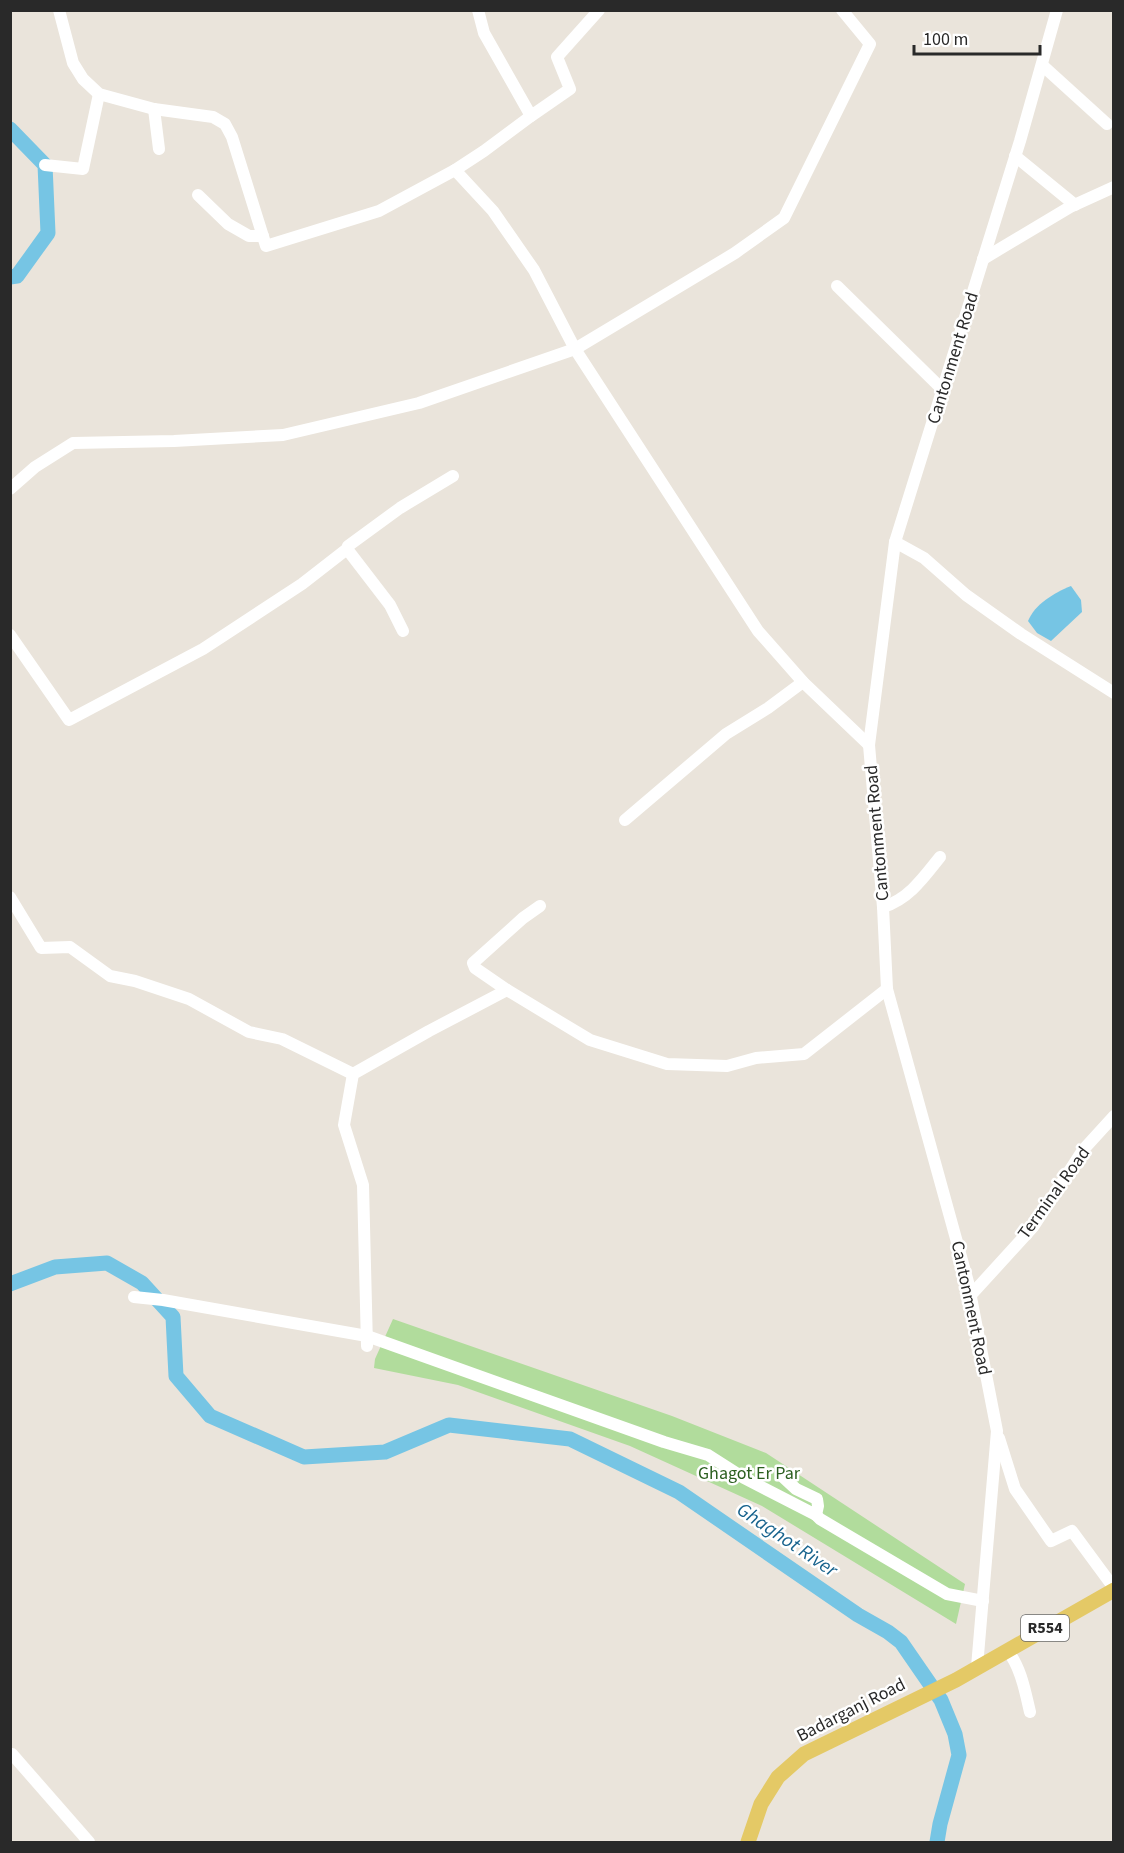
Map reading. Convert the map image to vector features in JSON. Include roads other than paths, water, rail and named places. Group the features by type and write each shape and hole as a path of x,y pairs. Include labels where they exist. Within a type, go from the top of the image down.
{"main road":[{"name":"R554","path":"977,1667 1113,1589"},
{"name":"Badarganj Road","path":"748,1842 761,1804 778,1777 804,1754 956,1680 977,1667"}],"street":[{"path":"59,10 73,63 83,79 99,94 154,109 213,117 225,124 232,137 266,246 379,211 484,151 570,89 557,57 599,10"},
{"path":"478,10 484,33 531,116"},
{"path":"10,489 35,467 73,443 174,441 283,435 419,403 575,349 735,253 784,218 870,44 842,10"},
{"name":"Cantonment Road","path":"977,1667 997,1431 970,1296 887,989 883,907 869,745 895,542 1058,10"},
{"path":"1042,65 1107,124"},
{"path":"45,165 83,169 99,94"},
{"path":"154,109 159,149"},
{"path":"1015,156 1075,205"},
{"path":"454,170 493,211 534,270 575,349 758,631 804,682 869,745"},
{"path":"983,259 1075,205 1111,192"},
{"path":"198,195 228,225 249,236 263,236"},
{"path":"837,286 943,390"},
{"path":"10,635 69,720 203,649 302,584 348,546 400,508 453,476"},
{"path":"895,542 924,558 966,595 1021,634 1113,693"},
{"path":"347,549 390,605 403,631"},
{"path":"625,820 726,734 804,682"},
{"path":"883,907 895,904 912,890 940,857"},
{"path":"10,897 41,948 70,947 110,976 135,981 189,999 249,1032 282,1039 353,1074"},
{"path":"540,906 472,963 475,968 590,1040 667,1064 727,1066 756,1058 804,1054 887,989"},
{"path":"353,1074 507,990"},
{"path":"353,1074 344,1125 363,1185 367,1341"},
{"name":"Terminal Road","path":"970,1296 1034,1227 1083,1150 1113,1116"},
{"path":"134,1297 163,1300 367,1341 708,1455 744,1478 816,1515 947,1594 983,1601"},
{"path":"997,1431 1015,1489 1051,1541 1072,1531 1113,1589"},
{"path":"782,1476 795,1489 817,1498 816,1515"},
{"path":"1007,1650 1017,1666 1030,1712"},
{"path":"12,1754 89,1842"}],"water":[{"path":"1071,586 1081,600 1082,612 1051,641 1037,633 1028,621 1035,609 1046,600"}],"waterway":[{"name":"Ghaghot River","path":"10,129 45,165 48,233 17,276 10,277"},
{"name":"Ghaghot River","path":"10,1284 55,1267 107,1263 142,1283 173,1317 176,1376 210,1416 304,1457 385,1452 449,1425 570,1439 679,1492 901,1642 941,1700 955,1734 959,1755 937,1842"}],"park label":[{"name":"Ghagot Er Par","path":"749,1473"}]}
